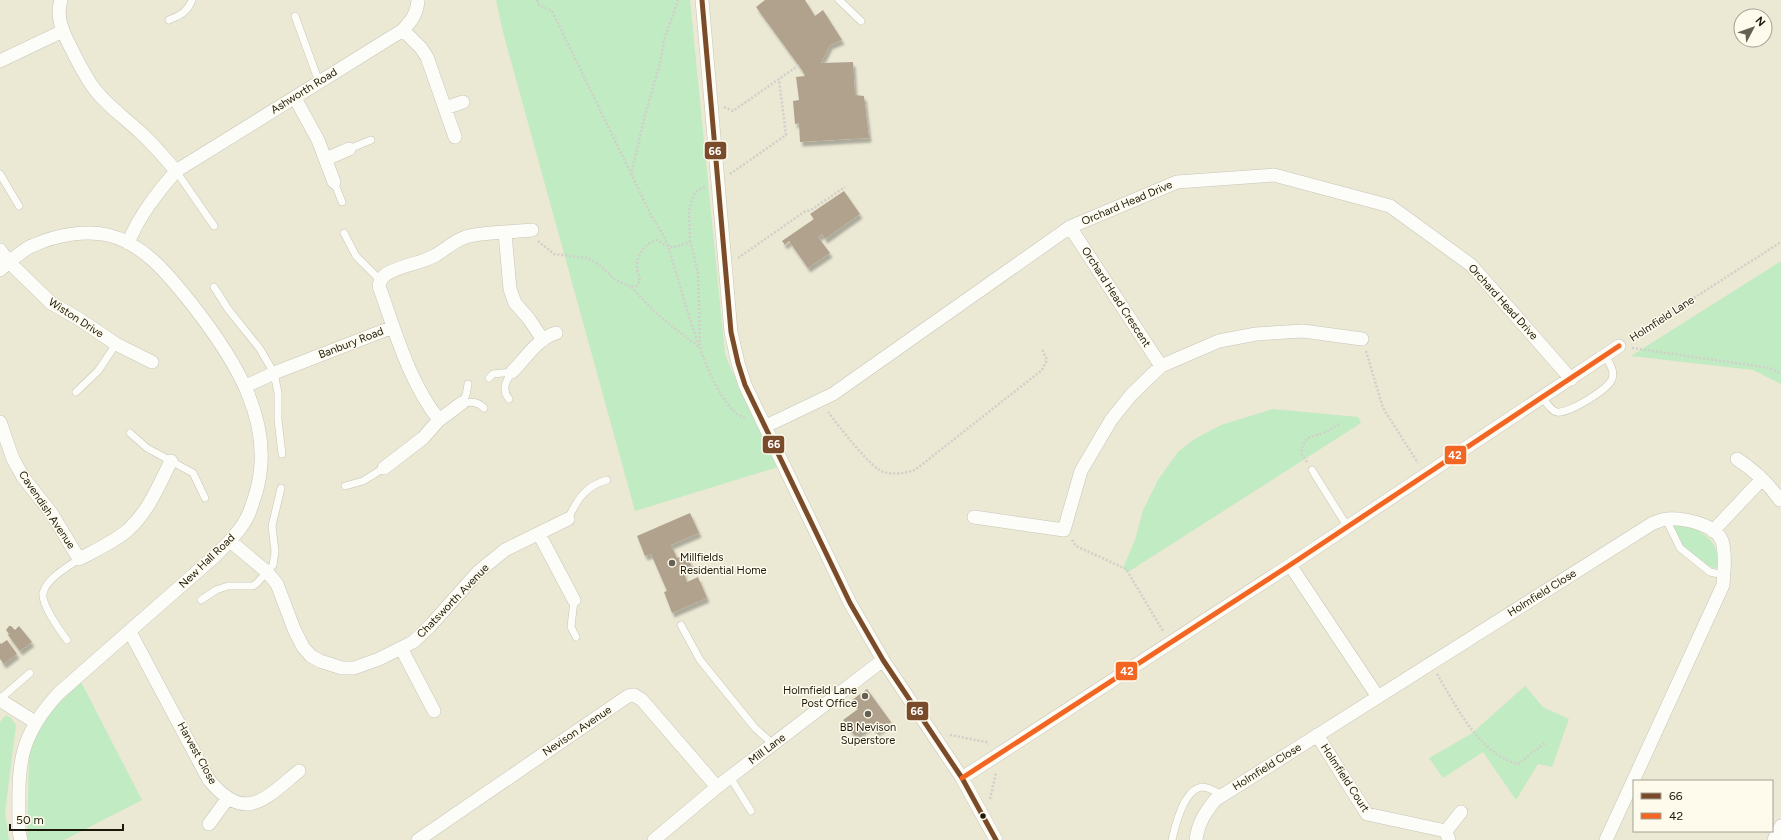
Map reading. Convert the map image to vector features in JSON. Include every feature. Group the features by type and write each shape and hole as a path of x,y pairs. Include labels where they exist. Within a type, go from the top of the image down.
{"street":[{"path":"61,0 59,6 63,31 80,67 96,90 114,111 140,132 176,171"},
{"name":"Ashworth Road","path":"128,243 135,226 176,171 403,30 411,22 416,13 418,0"},
{"path":"702,0 731,332 745,385 850,603 883,660 962,778 996,840"},
{"path":"403,30 427,56 455,137"},
{"path":"0,61 63,31"},
{"path":"295,98 326,159 334,182"},
{"path":"445,108 463,102"},
{"path":"326,159 349,149"},
{"name":"Orchard Head Drive","path":"763,421 818,401 832,394 1070,227 1177,182 1274,175 1390,206 1471,265 1570,378"},
{"name":"Orchard Head Crescent","path":"1070,227 1161,366"},
{"path":"380,280 383,276 436,255 459,239 474,235 532,230"},
{"name":"New Hall Road","path":"4,266 34,245 58,237 85,233 108,236 128,243 147,254 185,295 222,345 246,386 260,431 262,451 262,468 257,490 245,521 230,541 216,556 59,694 44,709 35,722 28,736 21,762 19,782 19,832 21,840"},
{"path":"504,233 510,289 515,303 529,319 543,340"},
{"path":"0,250 4,266"},
{"name":"Wiston Drive","path":"4,266 51,303 79,319 116,344 152,362"},
{"name":"Banbury Road","path":"246,386 274,373 393,327 379,286 380,280"},
{"path":"393,327 421,394 439,420"},
{"path":"974,517 1064,530 1081,471 1111,420 1131,395 1161,366 1219,342 1256,334 1303,331 1362,339"},
{"path":"512,372 543,340 549,335 556,333"},
{"name":"Holmfield Lane","path":"962,778 1290,565 1620,346"},
{"path":"384,468 424,438 439,420 462,403"},
{"name":"Cavendish Avenue","path":"0,422 13,460 23,477 52,514 79,559 114,540 128,530 151,501 171,461"},
{"path":"1737,459 1762,478 1773,489 1780,500"},
{"path":"1633,780 1722,584 1724,575 1724,554 1722,541 1719,535 1713,531 1762,478"},
{"name":"Chatsworth Avenue","path":"230,541 267,572 277,584 303,648 311,656 320,661 342,668 354,668 379,659 413,642 430,626 478,572 505,550 568,519"},
{"name":"Holmfield Close","path":"1196,840 1197,828 1203,814 1215,800 1222,795 1653,523 1666,519 1685,520 1708,527 1713,531"},
{"path":"538,534 574,600"},
{"path":"1290,565 1378,697"},
{"name":"Harvest Close","path":"130,632 209,780 220,793 242,804 253,804 266,798 299,771"},
{"path":"401,648 434,711"},
{"name":"Mill Lane","path":"654,840 717,787 883,660"},
{"name":"Nevison Avenue","path":"418,840 628,696 634,696 642,700 717,787"},
{"path":"0,699 35,722"},
{"name":"Holmfield Court","path":"1317,735 1367,814 1448,835 1460,812"},
{"path":"1606,840 1633,780"},
{"path":"209,824 228,798"},
{"path":"1774,840 1781,826"}],"lane":[{"path":"169,20 182,15 189,8 192,0"},
{"path":"839,0 861,21"},
{"path":"295,16 319,82"},
{"path":"349,149 371,140"},
{"path":"176,171 214,226"},
{"path":"0,174 19,206"},
{"path":"334,182 342,202"},
{"path":"344,233 356,256 380,280"},
{"path":"214,287 228,310 260,349 274,373 278,393 278,420 282,454"},
{"path":"76,392 98,371 116,344"},
{"path":"1542,397 1552,410 1558,413 1572,409 1611,383 1613,377 1612,369 1605,356"},
{"path":"489,378 493,374 512,372"},
{"path":"509,399 506,395 504,386 512,372"},
{"path":"462,403 466,395 468,384"},
{"path":"462,403 472,401 484,408"},
{"path":"130,433 148,448 193,473 204,498"},
{"path":"345,486 363,481 384,468"},
{"path":"1312,470 1347,526"},
{"path":"568,519 576,500 597,482 607,480"},
{"path":"201,600 216,590 228,586 253,586 273,564 275,552 272,526 281,488"},
{"path":"1666,519 1680,548 1710,572 1724,575"},
{"path":"67,640 45,604 43,594 47,584 52,579 79,559"},
{"path":"574,600 571,626 576,637"},
{"path":"681,625 700,660 755,728 773,744"},
{"path":"0,699 30,673"},
{"path":"730,777 751,811"},
{"path":"1172,840 1175,822 1182,806 1191,793 1200,787 1207,788 1222,795"}],"path":[{"path":"537,0 539,5 552,12 631,175 669,247 680,290 700,348 714,382 733,410 742,417 763,421"},
{"path":"631,175 645,112 660,63 664,40 678,0"},
{"path":"711,101 733,111 799,65"},
{"path":"700,348 698,272 690,241 690,209 695,192 718,183 786,135 779,79"},
{"path":"726,266 804,212 811,210 845,187"},
{"path":"532,230 540,243 554,254 588,258 601,266 614,278 631,287 658,315 700,348"},
{"path":"631,287 636,286 640,281 637,265 642,250 650,242 657,240 669,247 679,247 690,241"},
{"name":"Holmfield Lane","path":"1620,346 1781,242"},
{"path":"1362,339 1382,408 1426,474"},
{"path":"1620,346 1770,368 1781,374"},
{"path":"818,401 872,464 884,472 901,474 915,470 1042,370 1048,360 1042,349"},
{"path":"1312,470 1301,453 1303,442 1307,438 1327,432 1341,422"},
{"path":"1064,530 1076,546 1126,569 1170,643"},
{"path":"1431,663 1473,732 1508,761 1518,764 1545,743"}],"green space":[{"path":"496,0 690,0 725,354 778,467 635,511 503,32"},
{"path":"1781,261 1781,384 1753,370 1631,356"},
{"path":"1273,409 1358,417 1361,423 1128,572 1123,568 1135,540 1143,510 1158,480 1178,452 1193,440 1221,425"},
{"path":"1681,524 1698,530 1708,537 1715,547 1718,555 1718,569 1702,564 1682,545 1672,526"},
{"path":"81,682 142,800 64,840 27,840 29,756 33,739 53,709"},
{"path":"1525,686 1543,707 1569,719 1552,767 1538,764 1516,800 1483,752 1443,778 1429,758 1471,734"},
{"path":"6,715 11,718 16,725 5,812 9,840 0,840 0,722"}],"building":[{"path":"765,0 805,0 815,16 823,10 842,40 830,45 821,63 853,62 855,95 864,96 869,138 800,142 799,123 795,124 793,101 799,100 796,77 805,76 756,7"},
{"path":"844,191 860,214 825,239 822,234 818,237 830,253 808,268 789,241 785,245 782,241 814,219 810,214"},
{"name":"Millfields Residential Home","path":"690,513 699,533 671,545 677,558 686,554 692,567 683,571 687,582 698,577 707,598 672,613 664,592 667,591 651,554 645,556 637,536"},
{"path":"9,626 15,630 19,626 32,642 20,651 8,635 9,634 6,630"},
{"path":"7,640 17,654 4,664 0,659 0,643 1,644"},
{"name":"BB Nevison Superstore","path":"867,689 891,722 876,732 871,725 855,736 843,720 858,709 852,700"}],"transit line":[{"name":"66","path":"702,0 731,332 745,385 850,603 883,660 962,778 996,840"},
{"name":"42","path":"962,778 1290,565 1619,346"}],"place":[{"name":"Millfields Residential Home","path":"672,563"},
{"name":"Holmfield Lane Post Office","path":"865,696"},
{"name":"BB Nevison Superstore","path":"868,714"}]}
